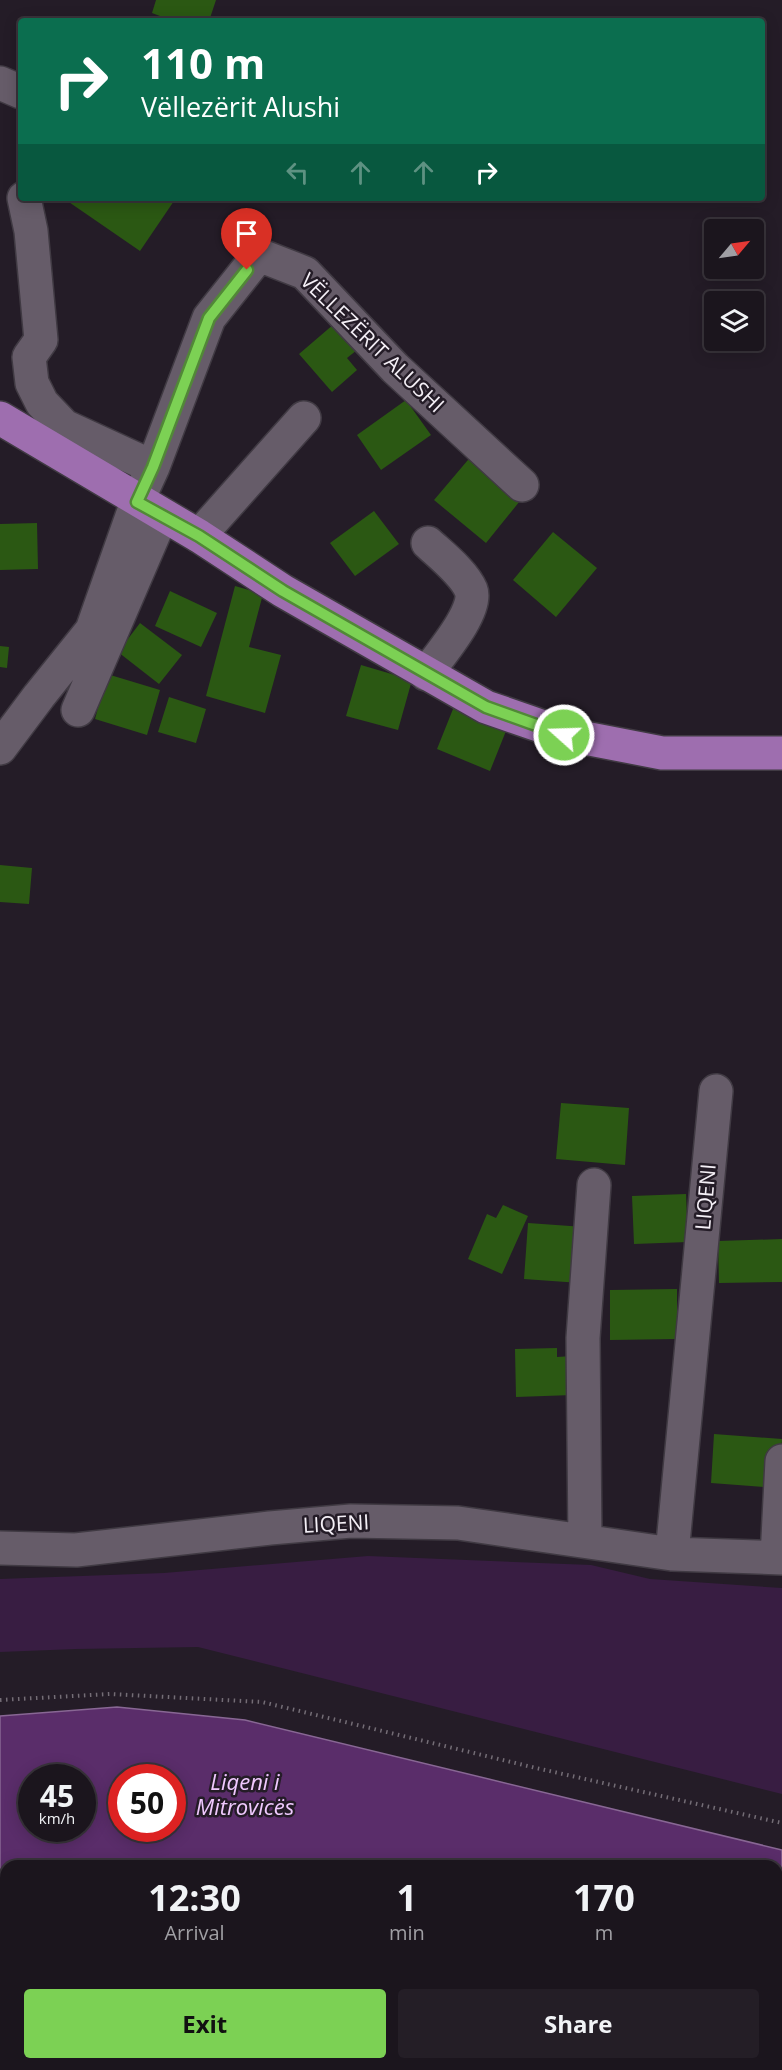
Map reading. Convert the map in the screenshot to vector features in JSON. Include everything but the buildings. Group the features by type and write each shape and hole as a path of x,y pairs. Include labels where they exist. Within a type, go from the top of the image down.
{"main road":[{"path":"0,418 199,536 283,591 486,707 564,735 662,753 782,753"}],"street":[{"path":"0,83 18,92"},
{"path":"25,201 31,231 41,340 29,357 32,383 42,403 64,426 153,467"},
{"name":"VËLLEZËRIT ALUSHI","path":"78,710 150,508 153,467 209,318 259,255 306,273 395,368 522,484"},
{"path":"199,536 304,418"},
{"name":"VËLLEZËRIT ALUSHI","path":"0,748 92,630 150,508"},
{"path":"426,674 458,630 471,607 472,591 457,571 428,543"},
{"name":"LIQENI","path":"672,1554 716,1091"},
{"path":"585,1541 584,1338 594,1185"},
{"name":"LIQENI","path":"0,1548 76,1550 351,1521 458,1523 672,1554 779,1558 782,1461"}],"path":[{"path":"0,1700 110,1694 262,1702 536,1768 782,1823"}],"shaded area":[{"path":"368,1556 591,1565 650,1579 782,1588 782,1794 198,1647 0,1652 0,1579 164,1573"}],"water":[{"name":"Liqeni i Mitrovicës","path":"117,1707 245,1720 782,1850 782,1860 0,1860 0,1716"}],"route":[{"path":"247,270 209,318 153,467 137,502 199,536 283,591 486,707 564,735"}]}
